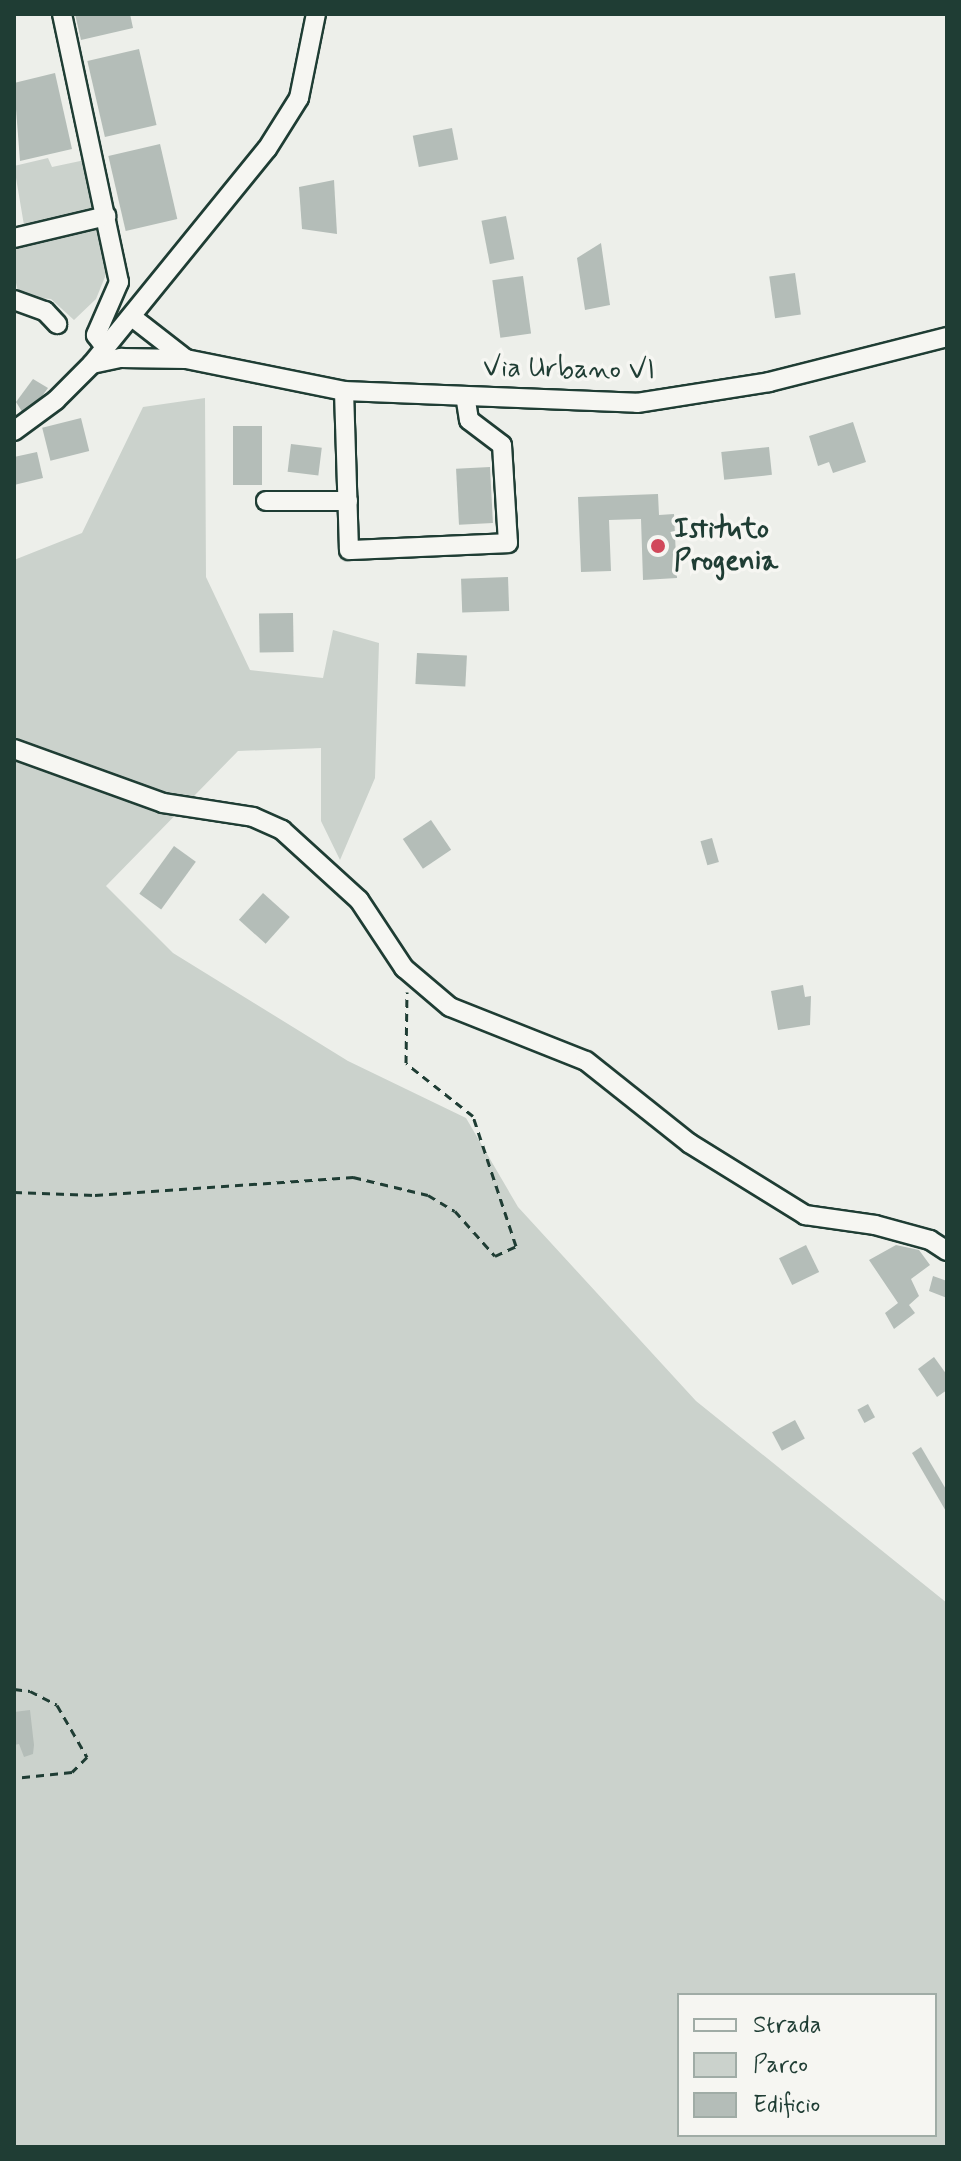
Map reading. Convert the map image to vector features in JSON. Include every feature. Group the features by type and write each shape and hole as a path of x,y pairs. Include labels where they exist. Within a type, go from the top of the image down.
{"street":[{"path":"62,14 119,282 96,335 105,347"},
{"path":"14,431 56,400 92,364 267,149 299,98 316,14"},
{"path":"14,238 106,216"},
{"path":"14,300 45,311 57,324"},
{"name":"Via Urbano VI","path":"132,317 186,359"},
{"name":"Via Urbano VI","path":"92,364 121,358 186,359 344,391 637,403 680,399 947,337"},
{"path":"344,391 349,550 508,543 502,445 469,420 465,396"},
{"path":"266,501 348,501"},
{"path":"14,749 163,803 253,817 282,830 359,900 404,968 450,1007 586,1061 689,1143 805,1215 875,1225 930,1240 947,1251"}],"path":[{"path":"14,1192 95,1195 353,1177 428,1195 455,1211 495,1256 516,1246 473,1116 406,1063 410,1014 404,968"},
{"path":"14,1689 30,1691 57,1705 87,1757 72,1772 14,1778"}],"green space":[{"path":"48,158 52,167 85,160 109,267 96,299 74,320 51,299 19,296 14,274 14,250 27,243 14,166"},
{"path":"205,398 206,577 250,670 323,678 333,630 379,643 375,778 340,860 321,821 321,748 238,751 106,886 173,953 348,1061 466,1118 518,1207 696,1401 947,1603 947,2147 14,2147 14,560 82,533 143,407"}],"building":[{"path":"75,14 130,14 133,28 81,40"},
{"path":"139,49 157,125 105,137 87,61"},
{"path":"55,73 72,149 20,161 14,83"},
{"path":"452,128 458,159 419,167 413,136"},
{"path":"160,144 177,219 126,231 108,156"},
{"path":"334,180 337,234 302,229 299,187"},
{"path":"506,216 514,259 490,264 481,221"},
{"path":"601,243 610,305 585,310 577,258"},
{"path":"795,273 801,315 775,318 769,277"},
{"path":"523,276 531,333 500,338 492,280"},
{"path":"33,379 48,388 26,418 16,402"},
{"path":"81,418 89,451 50,461 42,428"},
{"path":"853,422 866,462 833,473 829,462 818,466 809,436"},
{"path":"233,426 262,426 262,485 233,485"},
{"path":"291,444 322,448 318,476 288,472"},
{"path":"769,447 772,475 724,480 721,452"},
{"path":"37,452 43,478 14,485 14,457"},
{"path":"490,467 493,523 459,525 456,469"},
{"name":"Istituto Progenia","path":"658,494 659,515 674,514 677,578 643,580 641,519 609,520 611,571 581,572 578,497"},
{"path":"508,577 509,611 462,613 461,579"},
{"path":"293,613 294,652 260,653 259,614"},
{"path":"417,653 467,656 465,687 415,684"},
{"path":"431,820 451,850 423,869 403,839"},
{"path":"712,838 719,862 707,865 700,841"},
{"path":"174,846 196,862 161,910 139,894"},
{"path":"263,893 290,917 266,944 239,920"},
{"path":"803,985 805,997 811,996 810,1025 778,1030 771,991"},
{"path":"806,1245 819,1272 792,1285 779,1258"},
{"path":"896,1245 919,1250 930,1265 911,1279 919,1296 909,1305 915,1313 894,1329 885,1313 898,1303 869,1260"},
{"path":"933,1276 947,1281 947,1298 929,1291"},
{"path":"934,1357 947,1375 947,1390 937,1397 918,1369"},
{"path":"868,1404 875,1417 864,1423 857,1410"},
{"path":"795,1420 805,1439 782,1451 772,1432"},
{"path":"921,1447 947,1491 947,1513 912,1453"},
{"path":"30,1710 33,1754 24,1757 19,1744 14,1745 14,1712"}],"place":[{"name":"Istituto Progenia","path":"658,546"}]}
